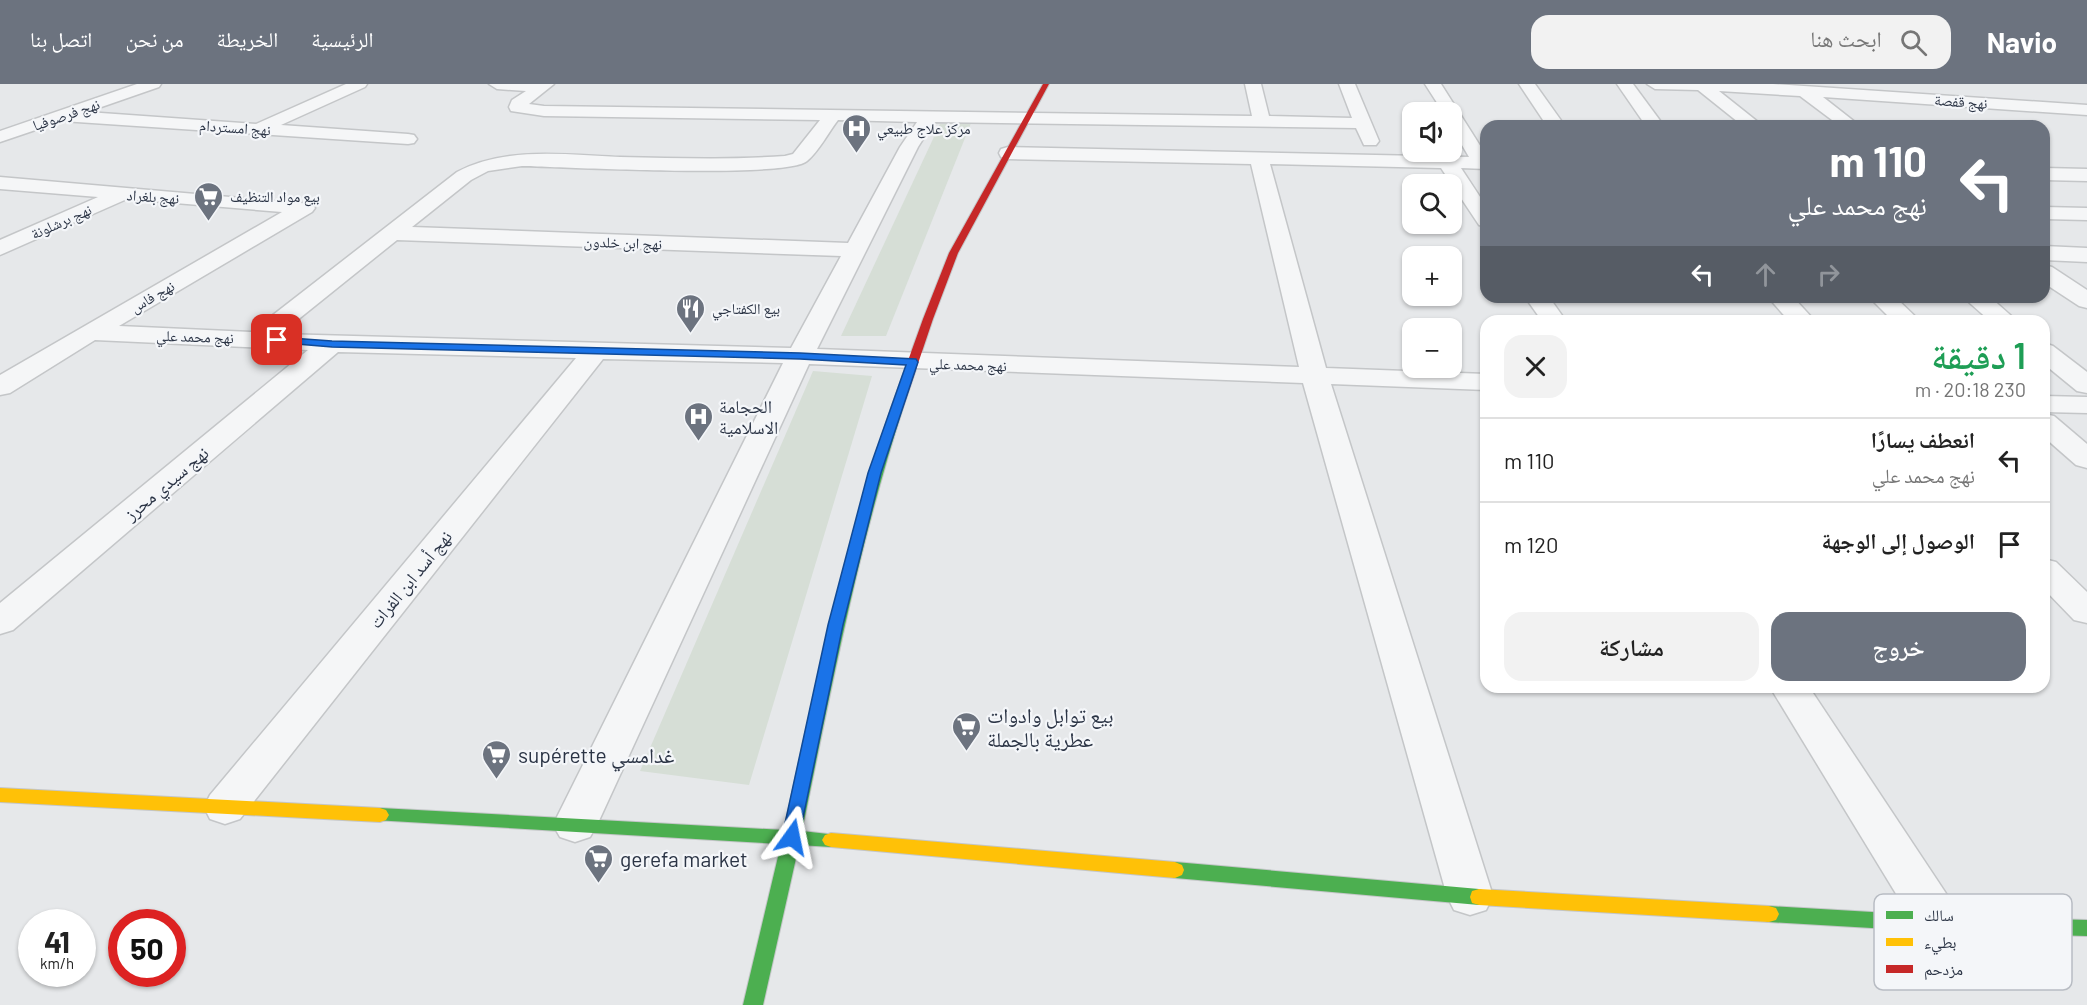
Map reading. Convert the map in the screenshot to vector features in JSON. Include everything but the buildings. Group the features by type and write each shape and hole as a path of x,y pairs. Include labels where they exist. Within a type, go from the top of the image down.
{"main road":[{"path":"753,1005 792,837 838,614 874,473 912,362 964,233 1008,153 1031,117 1046,84"},
{"path":"0,795 792,837 1470,896 1874,920"},
{"path":"2072,928 2087,928"}],"street":[{"name":"نهج فرصوفيا","path":"4,134 153,84"},
{"path":"258,129 359,84"},
{"path":"497,84 544,86"},
{"path":"1253,84 1261,120"},
{"path":"1347,84 1377,160"},
{"path":"1433,84 1444,102"},
{"path":"1527,84 1552,120"},
{"path":"1625,84 1651,120"},
{"name":"نهج قفصة","path":"1655,84 1911,97 2087,110"},
{"path":"1889,84 1939,114"},
{"path":"1702,85 1746,120"},
{"path":"544,86 517,107 544,111 1363,123"},
{"path":"1804,91 1843,120"},
{"path":"2035,106 2077,129"},
{"path":"258,339 464,176 483,166 522,160 735,165 779,163 800,158 833,115"},
{"name":"نهج امستردام","path":"62,116 408,139"},
{"path":"575,825 800,356 909,147 928,118"},
{"path":"1462,130 1480,157"},
{"path":"1008,153 1402,161"},
{"path":"1259,157 1314,374 1470,896"},
{"path":"1447,162 1480,163"},
{"path":"1447,162 1480,212"},
{"path":"2050,174 2087,175"},
{"name":"نهج بلغراد","path":"0,183 305,208"},
{"name":"نهج برشلونة","path":"0,248 121,194"},
{"name":"نهج فاس","path":"0,387 90,332 305,208"},
{"path":"2050,213 2087,214"},
{"name":"نهج ابن خلدون","path":"392,233 855,250"},
{"path":"2050,253 2087,255"},
{"path":"2050,276 2087,301"},
{"path":"1786,303 1797,315"},
{"path":"1888,303 1901,315"},
{"path":"1983,303 1998,315"},
{"name":"نهج محمد علي","path":"90,332 332,344 800,356 1480,382"},
{"name":"نهج سيدي محرز","path":"0,622 332,344"},
{"name":"نهج أسد ابن الفرات","path":"225,807 596,351"},
{"path":"2050,356 2087,385"},
{"path":"2050,404 2087,405"},
{"path":"2050,427 2087,459"},
{"path":"2050,575 2087,612"},
{"path":"1793,693 1921,894"}],"shaded area":[{"path":"971,123 886,336 841,336 940,124"},
{"path":"813,371 872,376 749,785 640,771"}],"traffic: fast":[{"path":"753,1005 850,567 864,513 897,408"},
{"path":"380,815 831,840"},
{"path":"1175,870 1479,897"},
{"path":"1769,914 1874,920"},
{"path":"2072,928 2087,928"}],"traffic: slow":[{"path":"0,795 380,815"},
{"path":"831,840 1175,870"},
{"path":"1479,897 1769,914"}],"traffic: jam":[{"path":"897,408 954,253 1046,84"}],"place":[{"name":"مركز علاج طبيعي","path":"856,154"},
{"name":"بيع مواد التنظيف","path":"209,222"},
{"name":"بيع الكفتاجي","path":"691,334"},
{"name":"الحجامة الاسلامية","path":"698,442"},
{"name":"بيع توابل وادوات عطرية بالجملة","path":"966,752"},
{"name":"supérette غدامسي","path":"497,780"},
{"name":"gerefa market","path":"599,884"}],"route":[{"path":"277,340 332,344 800,356 912,362 874,473 836,625 792,837"}]}
